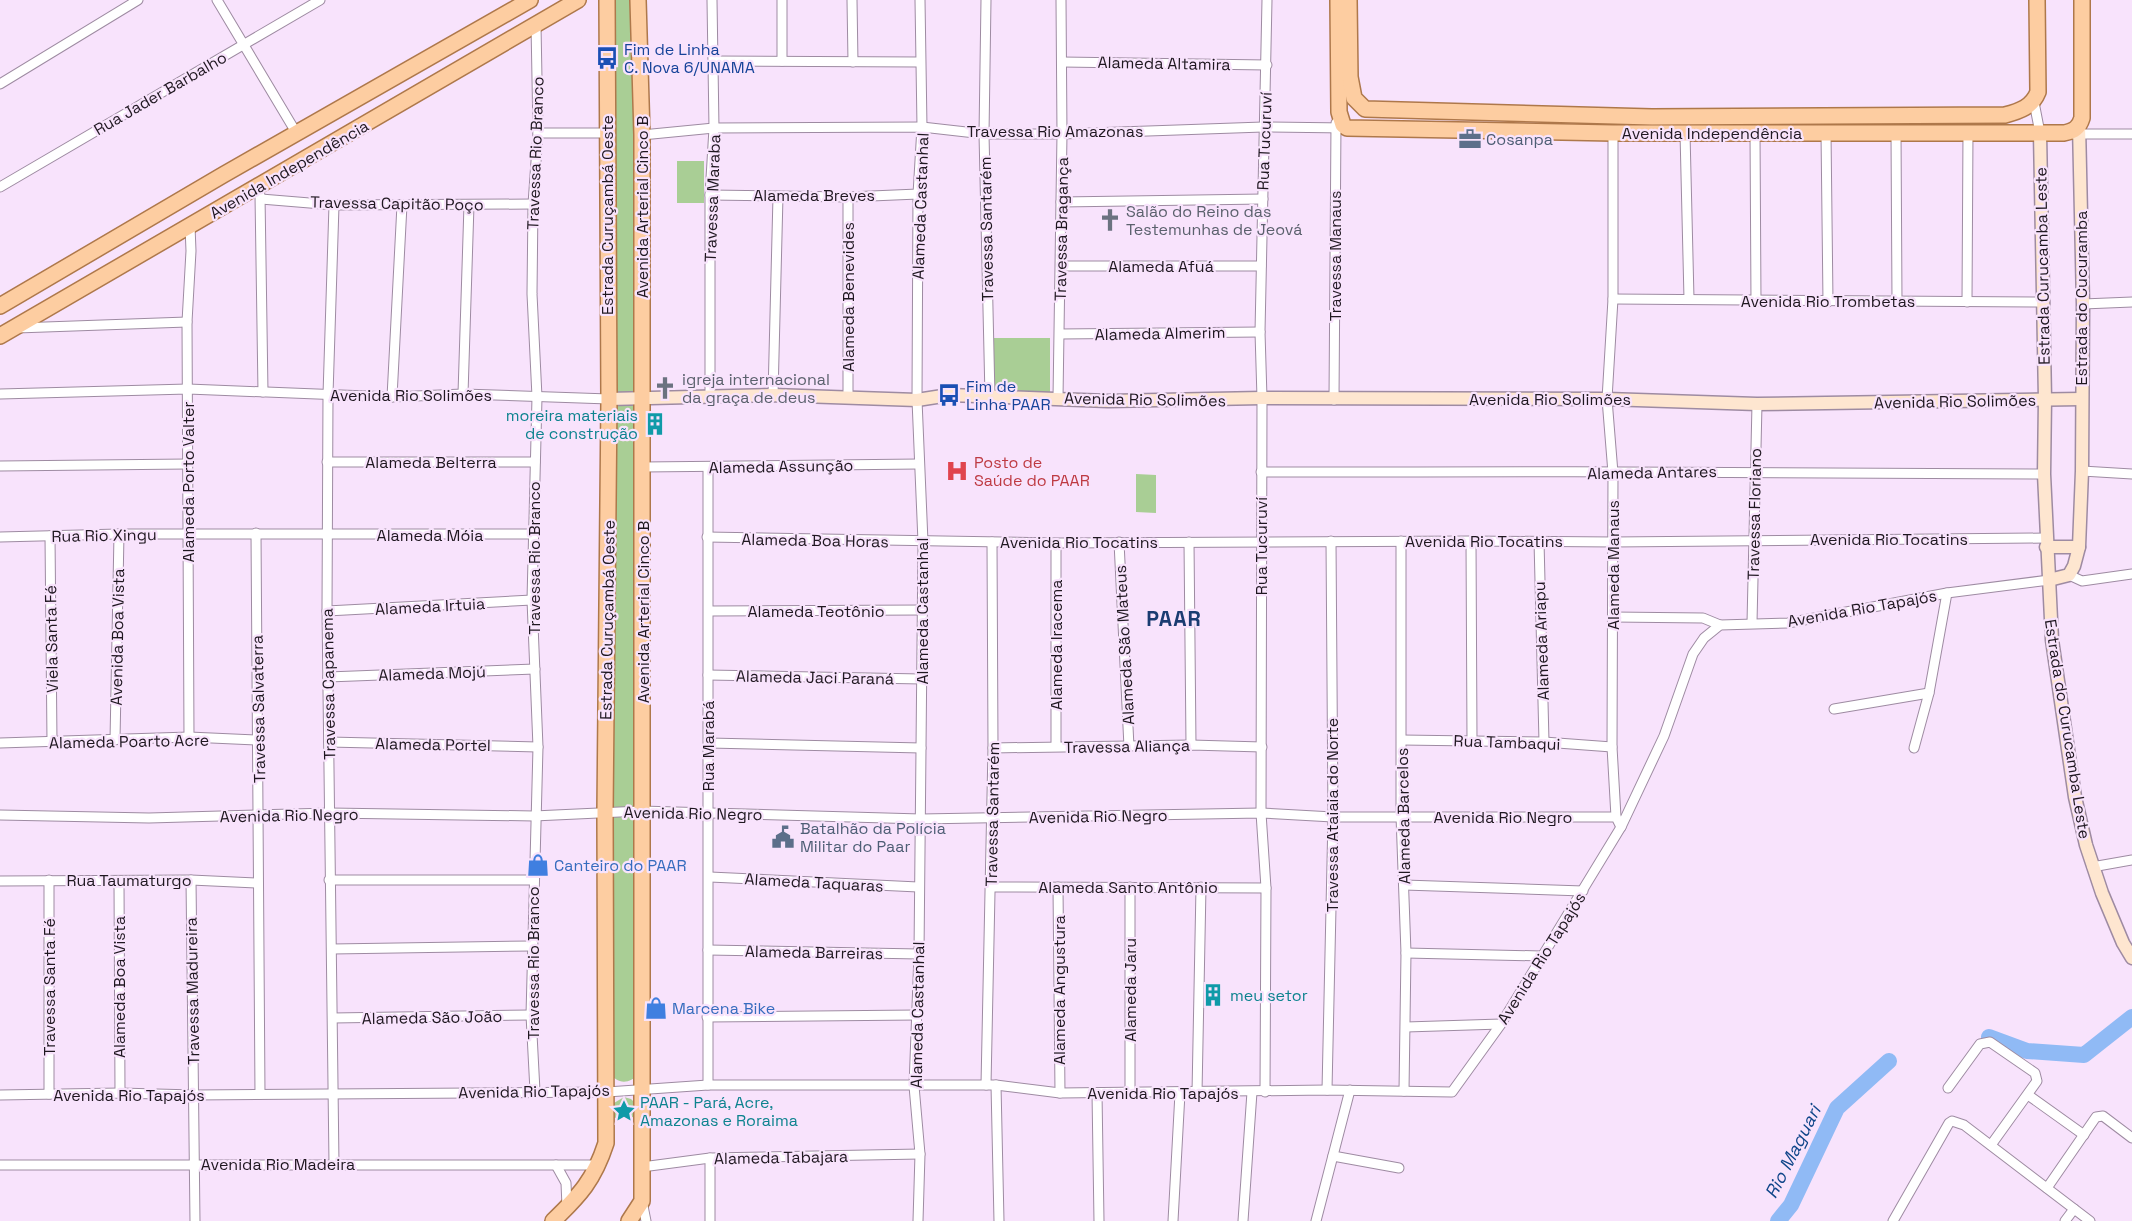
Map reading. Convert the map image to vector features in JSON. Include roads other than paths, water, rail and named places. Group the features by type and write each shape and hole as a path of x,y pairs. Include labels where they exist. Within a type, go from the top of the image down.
{"main road":[{"name":"Avenida Independência","path":"1,302 530,0"},
{"name":"Avenida Independência","path":"0,336 190,226 259,193 578,0"},
{"name":"Avenida Arterial Cinco B","path":"638,0 642,135 644,811 641,1088 642,1201"},
{"path":"1338,0 1340,122"},
{"name":"Avenida Independência","path":"1348,0 1350,76 1354,98 1365,109 1652,117 2005,115 2022,110 2034,102"},
{"path":"2034,102 2038,92 2038,0"},
{"path":"2080,130 2082,118 2082,0"},
{"name":"Estrada Curuçambá Oeste","path":"552,1221 581,1194 599,1165 606,1143 605,812 609,399 607,133 609,2"},
{"path":"1613,133 1623,125 1652,117"},
{"name":"Avenida Independência","path":"1340,122 1613,133 2064,133 2080,130"},
{"name":"Estrada do Cucuramba","path":"2080,130 2083,304 2082,471"},
{"name":"Estrada Curucamba Leste","path":"2040,133 2045,400"},
{"name":"Avenida Rio Solimões","path":"609,399 773,395 917,400 949,395 1108,401 1262,398 1334,400 1607,399 1757,404 2081,399"},
{"path":"2045,400 2044,474 2049,580 2068,575 2074,566 2079,547 2082,471"},
{"path":"2046,543 2079,547"},
{"name":"Estrada do Curucamba Leste","path":"2049,580 2053,650 2075,797 2092,867 2123,943 2132,958"},
{"path":"629,1221 642,1201"}],"street":[{"path":"0,84 138,0"},
{"path":"217,0 297,134"},
{"name":"Rua Jader Barbalho","path":"0,187 320,0"},
{"name":"Travessa Maraba","path":"710,397 710,195 714,128 712,0"},
{"path":"782,0 782,61"},
{"path":"852,0 853,62"},
{"name":"Alameda Castanhal","path":"918,1221 920,1154 914,1086 918,1015 918,887 921,819 923,610 923,542 917,400 918,194 922,127 920,0"},
{"name":"Travessa Santarém","path":"986,0 984,134 990,397"},
{"name":"Travessa Bragança","path":"1058,398 1062,134 1061,0"},
{"name":"Rua Tucuruví","path":"1265,1092 1266,888 1261,813 1260,542 1262,398 1260,332 1267,0"},
{"name":"Travessa Rio Branco","path":"535,1091 531,1016 531,946 534,816 538,747 532,600 532,534 537,397 532,294 532,204 538,133 536,25"},
{"path":"714,61 920,62"},
{"name":"Alameda Altamira","path":"1062,62 1267,65"},
{"path":"2034,102 2040,133"},
{"name":"Travessa Rio Amazonas","path":"642,135 714,128 922,127 984,134 1062,134 1264,127 1340,122"},
{"name":"Travessa Manaus","path":"1334,400 1340,122"},
{"path":"2080,130 2132,134"},
{"path":"1755,132 1756,302"},
{"path":"1896,132 1897,301"},
{"path":"1967,302 1968,132"},
{"path":"538,133 607,133"},
{"name":"Alameda Manaus","path":"1613,133 1612,299 1607,399 1612,473 1612,747 1616,818"},
{"path":"1685,133 1689,299"},
{"path":"1826,133 1828,302"},
{"path":"259,193 263,392"},
{"name":"Travessa Capitão Poço","path":"259,193 334,205 532,204"},
{"name":"Alameda Breves","path":"710,195 848,196 918,194"},
{"path":"773,395 778,196"},
{"name":"Alameda Benevides","path":"848,196 848,397"},
{"path":"1061,202 1263,200"},
{"name":"Travessa Capanema","path":"334,205 327,462 329,880 334,1018 334,1164"},
{"path":"392,397 402,205"},
{"path":"463,394 469,205"},
{"name":"Alameda Porto Valter","path":"189,737 188,322 191,251 190,226"},
{"name":"Alameda Afuá","path":"1061,266 1261,266"},
{"name":"Avenida Rio Trombetas","path":"1612,299 1689,299 1756,302 2043,302"},
{"path":"2083,304 2132,302"},
{"path":"15,328 188,322"},
{"name":"Alameda Almerim","path":"1060,334 1260,332"},
{"name":"Avenida Rio Solimões","path":"0,394 188,389 392,397 463,394 609,399"},
{"name":"Travessa Floriano","path":"1752,623 1757,404"},
{"name":"Alameda Belterra","path":"327,462 535,462"},
{"path":"0,466 188,464"},
{"name":"Alameda Assunção","path":"643,467 919,464"},
{"name":"Rua Marabá","path":"708,467 708,812 710,877 707,1017 708,1085"},
{"name":"Alameda Antares","path":"1261,472 1612,473 1754,471 2044,474"},
{"path":"2082,471 2132,474"},
{"name":"Rua Rio Xingu","path":"0,537 256,533 328,535"},
{"name":"Travessa Salvaterra","path":"256,533 260,1094"},
{"name":"Avenida Boa Vista","path":"115,740 118,534"},
{"name":"Alameda Móia","path":"328,535 532,534"},
{"name":"Viela Santa Fé","path":"50,536 52,742"},
{"name":"Alameda Boa Horas","path":"707,537 923,542"},
{"name":"Avenida Rio Tocatins","path":"923,542 1613,542 1754,540 2046,543"},
{"name":"Travessa Ataiaia do Norte","path":"1327,1090 1333,817 1331,541"},
{"name":"Alameda Barcelos","path":"1401,541 1401,816 1406,953 1404,1091"},
{"path":"1471,541 1472,740"},
{"name":"Alameda Ariapu","path":"1538,541 1544,742"},
{"name":"Travessa Santarém","path":"992,542 991,1085 999,1221"},
{"name":"Alameda São Mateus","path":"1119,542 1129,747"},
{"path":"1189,542 1191,745"},
{"name":"Alameda Iracema","path":"1056,543 1056,746"},
{"path":"2068,575 2082,581 2132,574"},
{"name":"Avenida Rio Tapajós","path":"0,1095 120,1093 194,1096 535,1091 607,1092 641,1088 708,1085 991,1085 1060,1093 1197,1093 1327,1090 1452,1092 1501,1024 1621,827 1664,736 1693,654 1704,638 1720,624 1801,621 1947,593 2049,580"},
{"path":"1914,748 1929,693 1947,593"},
{"name":"Alameda Irtuia","path":"327,612 532,600"},
{"name":"Alameda Teotônio","path":"709,611 923,610"},
{"path":"1613,616 1703,618 1720,624"},
{"name":"Alameda Mojú","path":"328,677 535,669"},
{"name":"Alameda Jaci Paraná","path":"708,675 922,679"},
{"path":"1834,709 1929,693"},
{"name":"Alameda Poarto Acre","path":"0,743 189,737 258,740"},
{"name":"Rua Tambaqui","path":"1402,740 1544,742 1612,747"},
{"name":"Alameda Portel","path":"329,742 538,747"},
{"path":"709,743 921,748"},
{"name":"Travessa Aliança","path":"993,748 1191,745 1262,747"},
{"name":"Avenida Rio Negro","path":"0,814 149,818 330,813 534,816 644,811 921,819 1261,813 1333,817 1616,818"},
{"path":"1616,818 1621,827"},
{"path":"2092,867 2132,860"},
{"name":"Alameda Taquaras","path":"710,877 918,887"},
{"name":"Travessa Santa Fé","path":"49,880 50,1094"},
{"name":"Rua Taumaturgo","path":"0,881 191,880 257,883"},
{"name":"Travessa Madureira","path":"191,880 195,1221"},
{"path":"329,880 533,880"},
{"name":"Alameda Boa Vista","path":"119,881 120,1093"},
{"path":"1404,885 1582,891"},
{"name":"Alameda Santo Antônio","path":"990,887 1266,888"},
{"name":"Alameda Angustura","path":"1058,887 1060,1093"},
{"name":"Alameda Jaru","path":"1130,887 1130,1093"},
{"path":"1197,1093 1201,887"},
{"path":"332,949 531,946"},
{"name":"Alameda Barreiras","path":"708,950 919,954"},
{"path":"1406,953 1541,956"},
{"path":"707,1017 918,1015"},
{"name":"Alameda São João","path":"334,1018 531,1016"},
{"path":"1406,1027 1501,1024"},
{"path":"1948,1088 1980,1044 1986,1041 2035,1073 2037,1080 2028,1095 1991,1145"},
{"path":"1316,1221 1350,1090"},
{"path":"1243,1221 1252,1092"},
{"path":"1097,1093 1099,1221"},
{"path":"1173,1221 1180,1093"},
{"path":"2028,1095 2084,1135"},
{"path":"2047,1188 2096,1117 2101,1116 2132,1138"},
{"path":"1893,1221 1948,1123 1958,1122 2090,1221"},
{"name":"Alameda Tabajara","path":"642,1167 710,1158 920,1154"},
{"path":"1333,1156 1399,1168"},
{"path":"710,1158 710,1221"},
{"name":"Avenida Rio Madeira","path":"0,1165 599,1165"},
{"path":"556,1165 566,1183 567,1207"},
{"path":"642,1201 646,1221"},
{"path":"2064,1221 2074,1209"}],"waterway":[{"name":"Rio Maguari","path":"1989,1037 2027,1051 2084,1055 2132,1017"},
{"name":"Rio Maguari","path":"1778,1221 1791,1205 1837,1108 1889,1061"}],"place":[{"name":"Fim de Linha C. Nova 6/UNAMA","path":"607,58"},
{"name":"Cosanpa","path":"1470,139"},
{"name":"Salão do Reino das Testemunhas de Jeová","path":"1110,220"},
{"name":"igreja internacional da graça de deus","path":"665,388"},
{"name":"Fim de Linha PAAR","path":"949,395"},
{"name":"moreira materiais de construção","path":"655,424"},
{"name":"Posto de Saúde do PAAR","path":"957,471"},
{"name":"Batalhão da Polícia Militar do Paar","path":"783,837"},
{"name":"Canteiro do PAAR","path":"538,865"},
{"name":"meu setor","path":"1213,995"},
{"name":"Marcena Bike","path":"656,1008"},
{"name":"PAAR - Pará, Acre, Amazonas e Roraima","path":"624,1111"}],"district":[{"name":"PAAR","path":"1174,619"}]}
